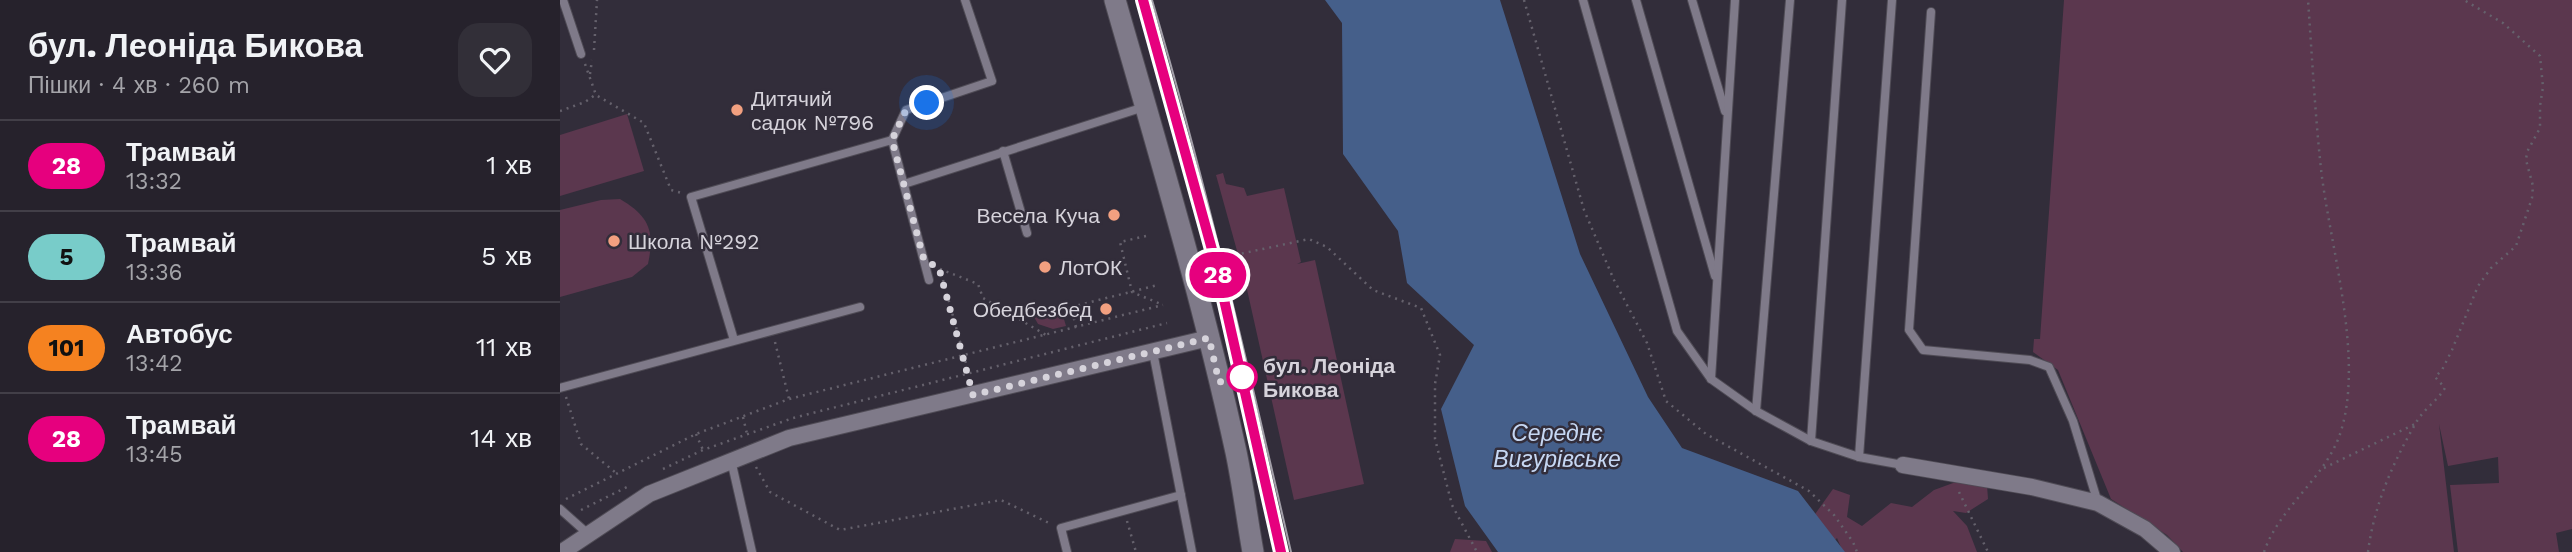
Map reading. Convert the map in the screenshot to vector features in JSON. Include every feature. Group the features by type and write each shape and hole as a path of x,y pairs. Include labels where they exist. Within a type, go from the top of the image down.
{"street":[{"path":"1115,0 1181,229 1209,338 1236,454 1253,552"},
{"path":"562,552 649,494 789,438 1209,338"},
{"path":"1903,464 2032,487 2098,503 2145,528 2172,552"}],"lane":[{"path":"563,0 581,54"},
{"path":"929,280 892,140 906,110 992,81 965,0"},
{"path":"1583,0 1676,331 1711,379 1756,411 1811,442 1859,457 1903,464"},
{"path":"1636,0 1717,283"},
{"path":"1692,0 1727,119"},
{"path":"1711,379 1735,0"},
{"path":"1756,411 1790,0"},
{"path":"1811,442 1842,0"},
{"path":"1859,457 1892,0"},
{"path":"1931,12 1909,330 1923,350 2029,360 2049,368 2073,421 2098,503"},
{"path":"904,184 1145,107"},
{"path":"734,340 691,197 892,140"},
{"path":"1003,151 1027,233"},
{"path":"561,387 860,307"},
{"path":"1153,352 1192,552"},
{"path":"731,460 752,552"},
{"path":"1067,552 1061,528 1181,495"},
{"path":"560,507 587,533"}],"path":[{"path":"590,78 597,0"},
{"path":"2264,552 2271,534 2324,468 2339,436 2349,386 2345,326 2321,170 2308,0"},
{"path":"2368,552 2372,523 2384,487 2416,424 2445,388 2435,377 2442,370 2452,350 2478,286 2491,268 2516,246 2532,198 2533,186 2526,160 2527,152 2540,128 2543,88 2540,56 2503,23 2464,0"},
{"path":"581,54 596,95 644,123 671,190 691,197"},
{"path":"560,111 596,95"},
{"path":"1132,292 1120,242 1146,236"},
{"path":"1235,255 1309,239 1327,247 1373,290 1421,308 1440,355 1435,384 1436,439 1452,505 1477,552"},
{"path":"924,260 978,284 983,298 1046,335"},
{"path":"939,268 973,395"},
{"path":"1076,327 1071,307 1158,285"},
{"path":"560,507 570,496 696,434 789,399 1163,305 1132,292"},
{"path":"772,330 789,399"},
{"path":"561,387 581,444 616,473"},
{"path":"2324,468 2416,424"},
{"path":"753,460 770,492 840,530 1001,500 1061,528"},
{"path":"1951,473 1988,552"},
{"path":"1124,511 1136,552"}],"shaded area":[{"path":"2064,0 2572,0 2572,529 2556,533 2559,552 2458,552 2450,485 2499,483 2498,457 2448,466 2439,424 2454,552 2183,552 2167,535 2111,499 2058,370 2033,352 2034,339 2040,339"},
{"path":"627,114 644,171 560,196 560,135"},
{"path":"1223,173 1226,184 1244,188 1247,196 1284,188 1301,262 1297,264 1315,260 1364,484 1294,500 1244,276 1216,175"},
{"path":"620,199 638,212 647,226 651,242 648,264 632,277 560,297 560,210 601,200"},
{"path":"1061,309 1066,326 1053,329 1038,324 1034,317"},
{"path":"1964,479 1987,485 1988,499 1966,513 1953,511 1967,526 1977,552 1843,552 1837,538 1823,552 1803,531 1833,489 1850,495 1847,517 1862,526 1891,503 1912,507 1934,490"},
{"path":"1455,539 1486,541 1492,552 1450,552"}],"water":[{"name":"Середнє Вигурівське","path":"1325,0 1500,0 1580,254 1648,397 1682,448 1798,491 1845,552 1498,552 1465,506 1441,409 1474,345 1407,283 1398,231 1343,154 1342,23"}],"tram line":[{"name":"28","path":"1143,0 1216,264 1281,552"},
{"path":"1152,0 1208,206 1291,552"}],"place":[{"name":"Дитячий садок №796","path":"737,110"},
{"name":"Весела Куча","path":"1114,215"},
{"name":"Школа №292","path":"614,241"},
{"name":"ЛотОК","path":"1045,267"},
{"name":"Обедбезбед","path":"1106,309"},
{"name":"бул. Леоніда Бикова","path":"1242,377"}],"route":[{"path":"927,103 906,110 892,140 924,260 939,268 973,395 1209,338 1219,382 1242,377"}]}
